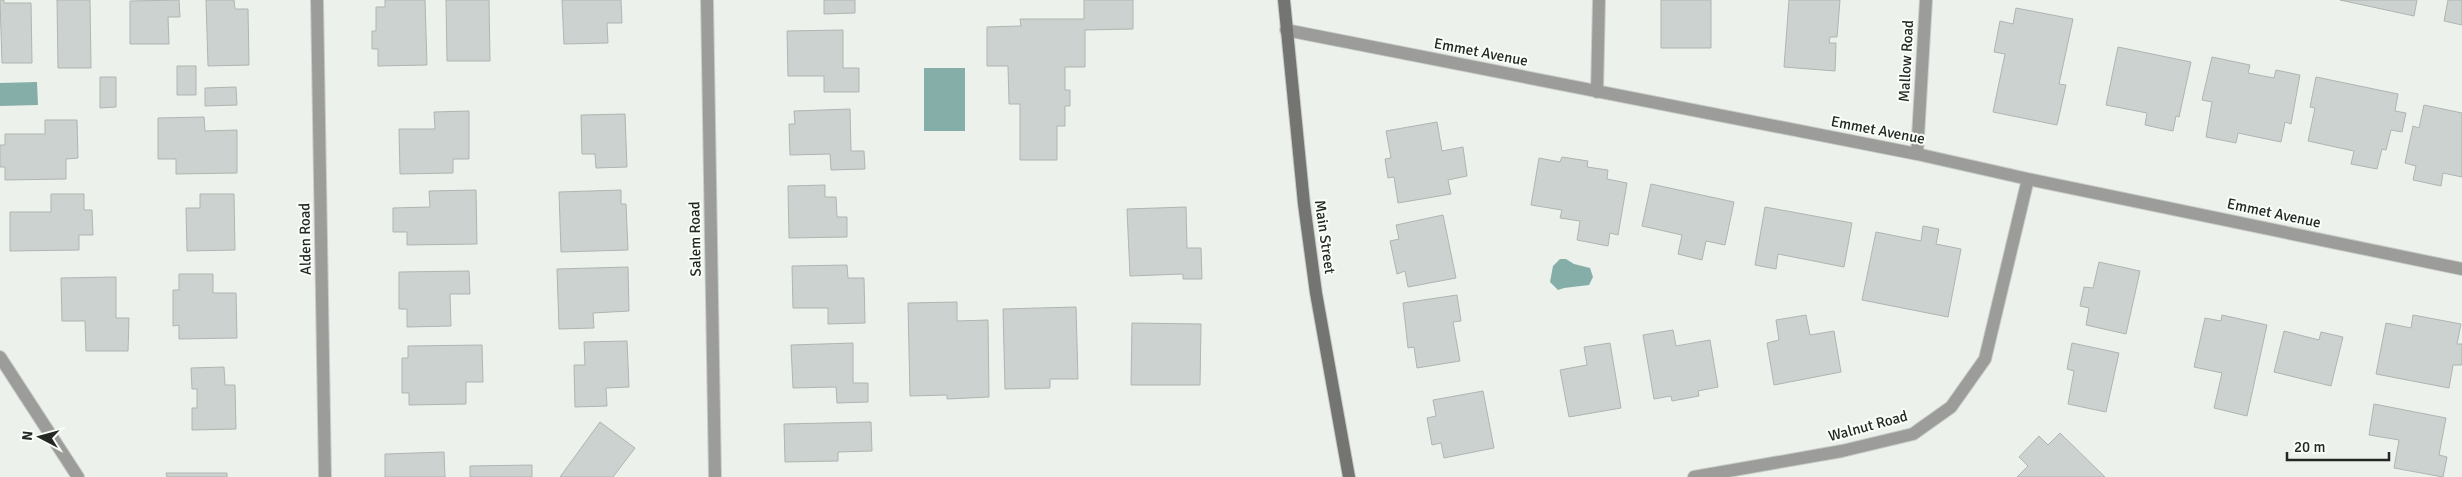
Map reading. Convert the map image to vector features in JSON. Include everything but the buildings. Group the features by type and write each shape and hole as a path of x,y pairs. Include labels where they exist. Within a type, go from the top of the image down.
{"main road":[{"name":"Main Street","path":"1284,0 1304,204 1315,284 1349,477"}],"street":[{"name":"Alden Road","path":"317,0 325,477"},
{"name":"Salem Road","path":"707,0 715,477"},
{"path":"1597,92 1599,0"},
{"name":"Mallow Road","path":"1917,154 1926,0"},
{"name":"Emmet Avenue","path":"1286,30 1917,154 2028,179 2462,269"},
{"name":"Walnut Road","path":"1694,477 1842,451 1913,434 1951,407 1985,359 2028,179"},
{"path":"0,357 78,477"}],"water":[{"path":"924,68 965,68 965,131 924,131"},
{"path":"37,82 38,105 0,106 0,83"},
{"path":"1560,259 1566,259 1574,264 1590,268 1593,277 1589,285 1558,290 1550,282 1553,266"}]}
